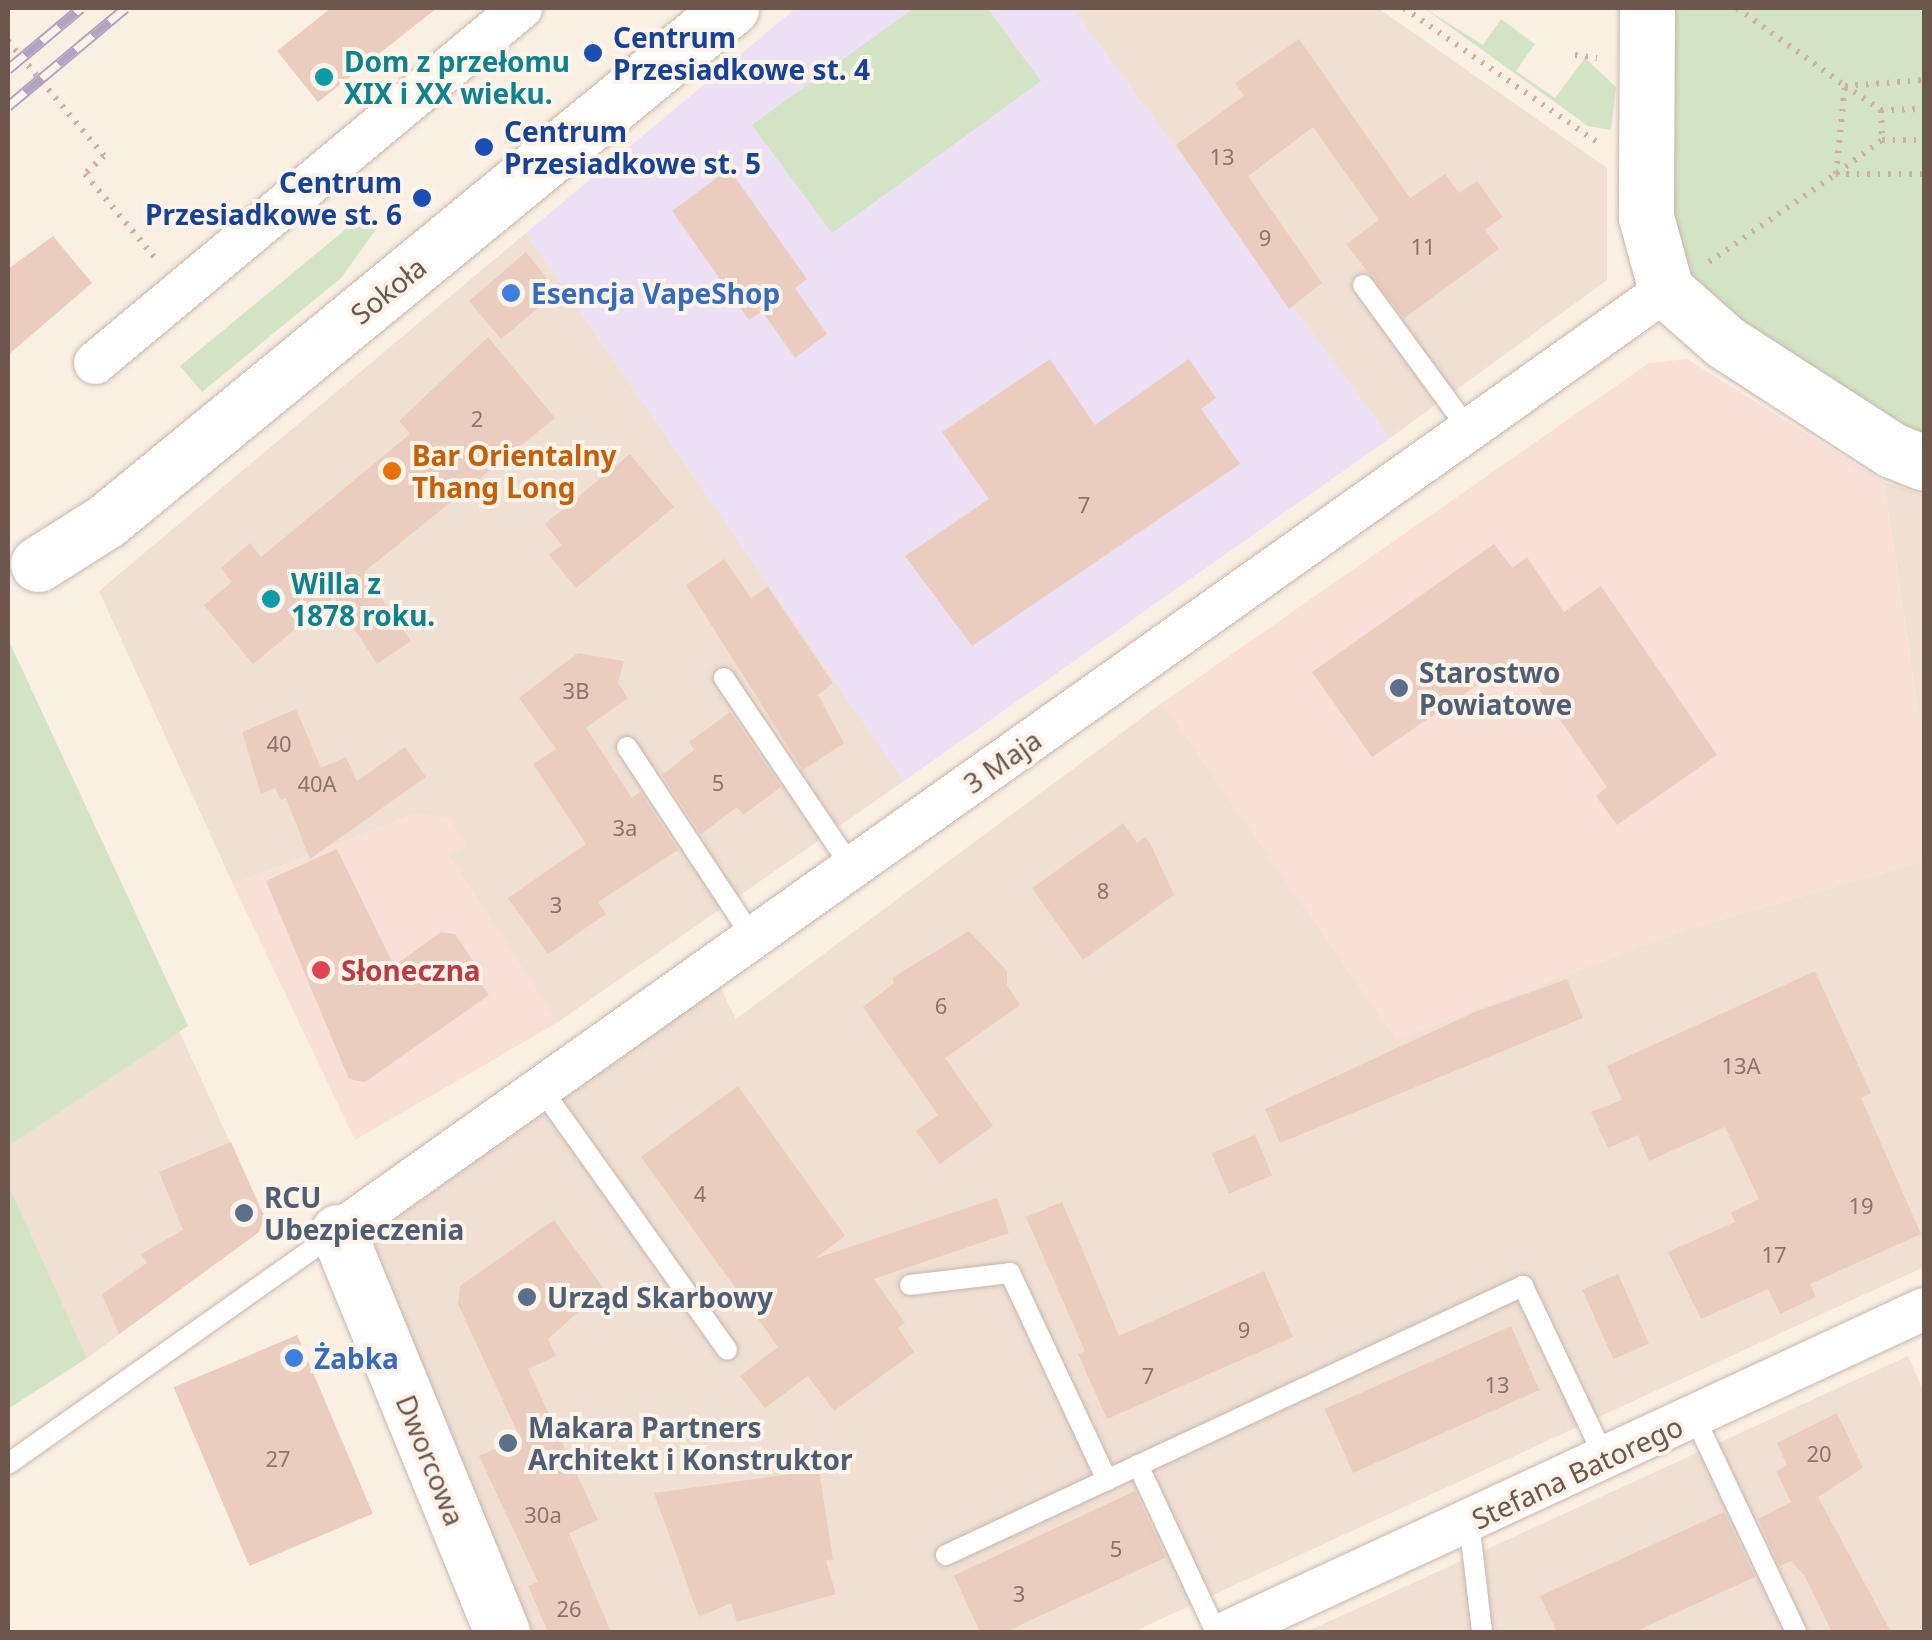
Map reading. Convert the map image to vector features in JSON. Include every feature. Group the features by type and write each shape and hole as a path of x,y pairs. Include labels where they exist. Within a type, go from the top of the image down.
{"street":[{"path":"95,363 521,8"},
{"name":"Sokoła","path":"38,564 106,521 732,8"},
{"path":"1647,8 1646,217 1725,342 1882,444 1924,463"},
{"name":"3 Maja","path":"338,1232 1682,275"},
{"name":"Dworcowa","path":"338,1232 502,1632"},
{"name":"Stefana Batorego","path":"1228,1632 1924,1309"}],"lane":[{"path":"1362,285 1469,430"},
{"path":"724,678 852,868"},
{"path":"627,747 753,938"},
{"path":"542,1088 728,1350"},
{"path":"8,1464 338,1232"},
{"path":"910,1284 1010,1273 1107,1480"},
{"path":"946,1555 1523,1286 1605,1458"},
{"path":"1695,1418 1796,1632"},
{"path":"1138,1466 1216,1632"},
{"path":"1469,1521 1482,1632"}],"path":[{"path":"1404,8 1576,131 1612,146"},
{"path":"1737,8 1881,110 1924,109"},
{"path":"8,42 104,156 85,174 170,277"},
{"path":"1845,86 1924,80"},
{"path":"1836,174 1845,86"},
{"path":"1881,110 1882,140"},
{"path":"1682,275 1712,263 1882,140 1924,140"},
{"path":"1836,174 1924,174"}],"shaded area":[{"path":"796,8 1072,8 1390,438 904,781 526,233"},
{"path":"1072,8 1378,8 1607,168 1607,280 1390,438"},
{"path":"526,233 904,781 558,1022 417,813 233,884 99,591"},
{"path":"1687,359 1884,482 1924,751 1924,861 1693,928 1396,1040 1162,703 1649,363"},
{"path":"1884,482 1924,495 1924,751 1907,635"},
{"path":"1162,703 1260,840 1693,928 1924,861 1924,1267 1133,1632 520,1632 363,1256 374,1234 720,987 736,1019"},
{"path":"417,813 449,818 467,845 449,855 558,1022 355,1140 233,884"},
{"path":"178,1029 264,1216 259,1232 87,1358 8,1184 8,1146"},
{"path":"1908,1356 1924,1392 1924,1632 1306,1632"}],"green space":[{"path":"914,8 987,8 1041,81 832,233 752,125"},
{"path":"1424,8 1483,45 1501,19 1535,44 1516,71 1555,98 1585,58 1616,87 1611,130 1588,126"},
{"path":"1674,8 1924,8 1924,443 1885,424 1693,286 1670,229"},
{"path":"363,215 377,228 341,278 202,392 180,366"},
{"path":"8,639 188,1026 8,1146"},
{"path":"8,1184 87,1358 8,1409"}],"building":[{"name":"Dom z przełomu XIX i XX wieku.","path":"331,8 437,8 318,102 277,51"},
{"path":"1299,39 1410,198 1445,174 1459,193 1477,181 1503,217 1485,230 1499,249 1404,318 1346,244 1379,220 1313,127 1248,176 1322,283 1289,309 1176,145 1244,96 1235,83"},
{"path":"729,169 807,279 795,288 827,334 795,358 762,311 749,320 672,211"},
{"path":"53,236 92,283 8,355 8,269"},
{"name":"Esencja VapeShop","path":"526,252 549,281 541,289 550,298 501,339 469,301"},
{"path":"488,337 555,418 364,572 411,641 377,664 334,597 253,664 204,605 232,582 221,568 250,543 261,557 410,434 399,421"},
{"path":"1050,359 1095,425 1189,359 1216,398 1201,409 1240,464 972,646 905,556 989,499 942,432"},
{"path":"630,454 674,507 576,588 549,555 562,545 545,524"},
{"name":"Starostwo Powiatowe","path":"1494,544 1512,568 1527,557 1564,612 1601,586 1717,755 1617,825 1596,796 1607,787 1517,658 1372,757 1312,672"},
{"path":"724,559 751,598 768,587 833,683 818,695 844,743 803,770 686,585"},
{"path":"578,653 624,661 618,683 628,698 586,728 632,798 640,792 678,850 598,902 606,914 548,954 508,898 586,844 533,764 556,749 519,698"},
{"path":"296,709 321,768 346,757 357,781 405,747 426,777 310,859 286,798 281,800 275,788 261,794 242,732"},
{"path":"730,712 781,787 743,815 737,807 701,834 662,775 694,750 689,742"},
{"path":"1123,823 1137,843 1145,837 1150,843 1174,895 1083,960 1032,888"},
{"path":"337,849 394,966 441,932 455,934 482,974 477,978 489,995 365,1082 349,1079 266,881"},
{"path":"969,931 1007,971 1007,985 1020,1005 945,1058 993,1126 940,1164 916,1131 938,1115 863,1007 894,983 892,978"},
{"path":"1815,971 1871,1093 1861,1098 1921,1234 1810,1284 1816,1297 1780,1314 1768,1289 1701,1319 1668,1252 1735,1222 1731,1213 1759,1199 1725,1127 1649,1161 1638,1135 1608,1148 1591,1112 1622,1100 1607,1066"},
{"path":"1567,979 1583,1018 1280,1143 1265,1109 1475,1012"},
{"path":"738,1086 845,1236 814,1259 997,1198 1009,1233 874,1279 905,1323 898,1328 914,1352 834,1411 808,1376 765,1408 740,1376 778,1347 641,1157"},
{"path":"1255,1135 1272,1176 1229,1194 1212,1153"},
{"path":"231,1142 264,1216 259,1232 119,1334 102,1294 147,1263 141,1254 183,1230 159,1172"},
{"path":"1062,1202 1119,1336 1264,1271 1293,1337 1107,1419 1078,1354 1085,1351 1026,1217"},
{"path":"554,1220 604,1289 548,1339 556,1356 528,1369 598,1520 569,1533 611,1632 548,1632 528,1586 538,1582 479,1456 520,1438 458,1304 460,1286"},
{"path":"1618,1274 1649,1343 1613,1359 1582,1290"},
{"path":"1511,1326 1539,1390 1353,1473 1325,1409"},
{"path":"297,1335 373,1514 249,1566 174,1387"},
{"path":"1837,1413 1863,1468 1818,1497 1891,1632 1832,1632 1804,1575 1791,1561 1780,1566 1758,1519 1791,1502 1776,1471 1787,1465 1777,1443"},
{"path":"819,1470 833,1559 826,1561 836,1594 737,1622 731,1603 699,1617 654,1493"},
{"path":"1135,1491 1166,1557 1005,1632 980,1632 954,1576"},
{"path":"1724,1512 1755,1577 1634,1632 1557,1632 1540,1596"}],"railway":[{"path":"8,69 81,8"},
{"path":"8,106 125,8"}],"place":[{"name":"Centrum Przesiadkowe st. 4","path":"593,53"},
{"name":"Dom z przełomu XIX i XX wieku.","path":"324,77"},
{"name":"Centrum Przesiadkowe st. 5","path":"484,147"},
{"name":"Centrum Przesiadkowe st. 6","path":"422,198"},
{"name":"Esencja VapeShop","path":"511,293"},
{"name":"Bar Orientalny Thang Long","path":"392,471"},
{"name":"Willa z 1878 roku.","path":"271,599"},
{"name":"Starostwo Powiatowe","path":"1399,688"},
{"name":"Słoneczna","path":"321,970"},
{"name":"RCU Ubezpieczenia","path":"244,1213"},
{"name":"Urząd Skarbowy","path":"527,1297"},
{"name":"Żabka","path":"294,1358"},
{"name":"Makara Partners Architekt i Konstruktor","path":"508,1443"}]}
